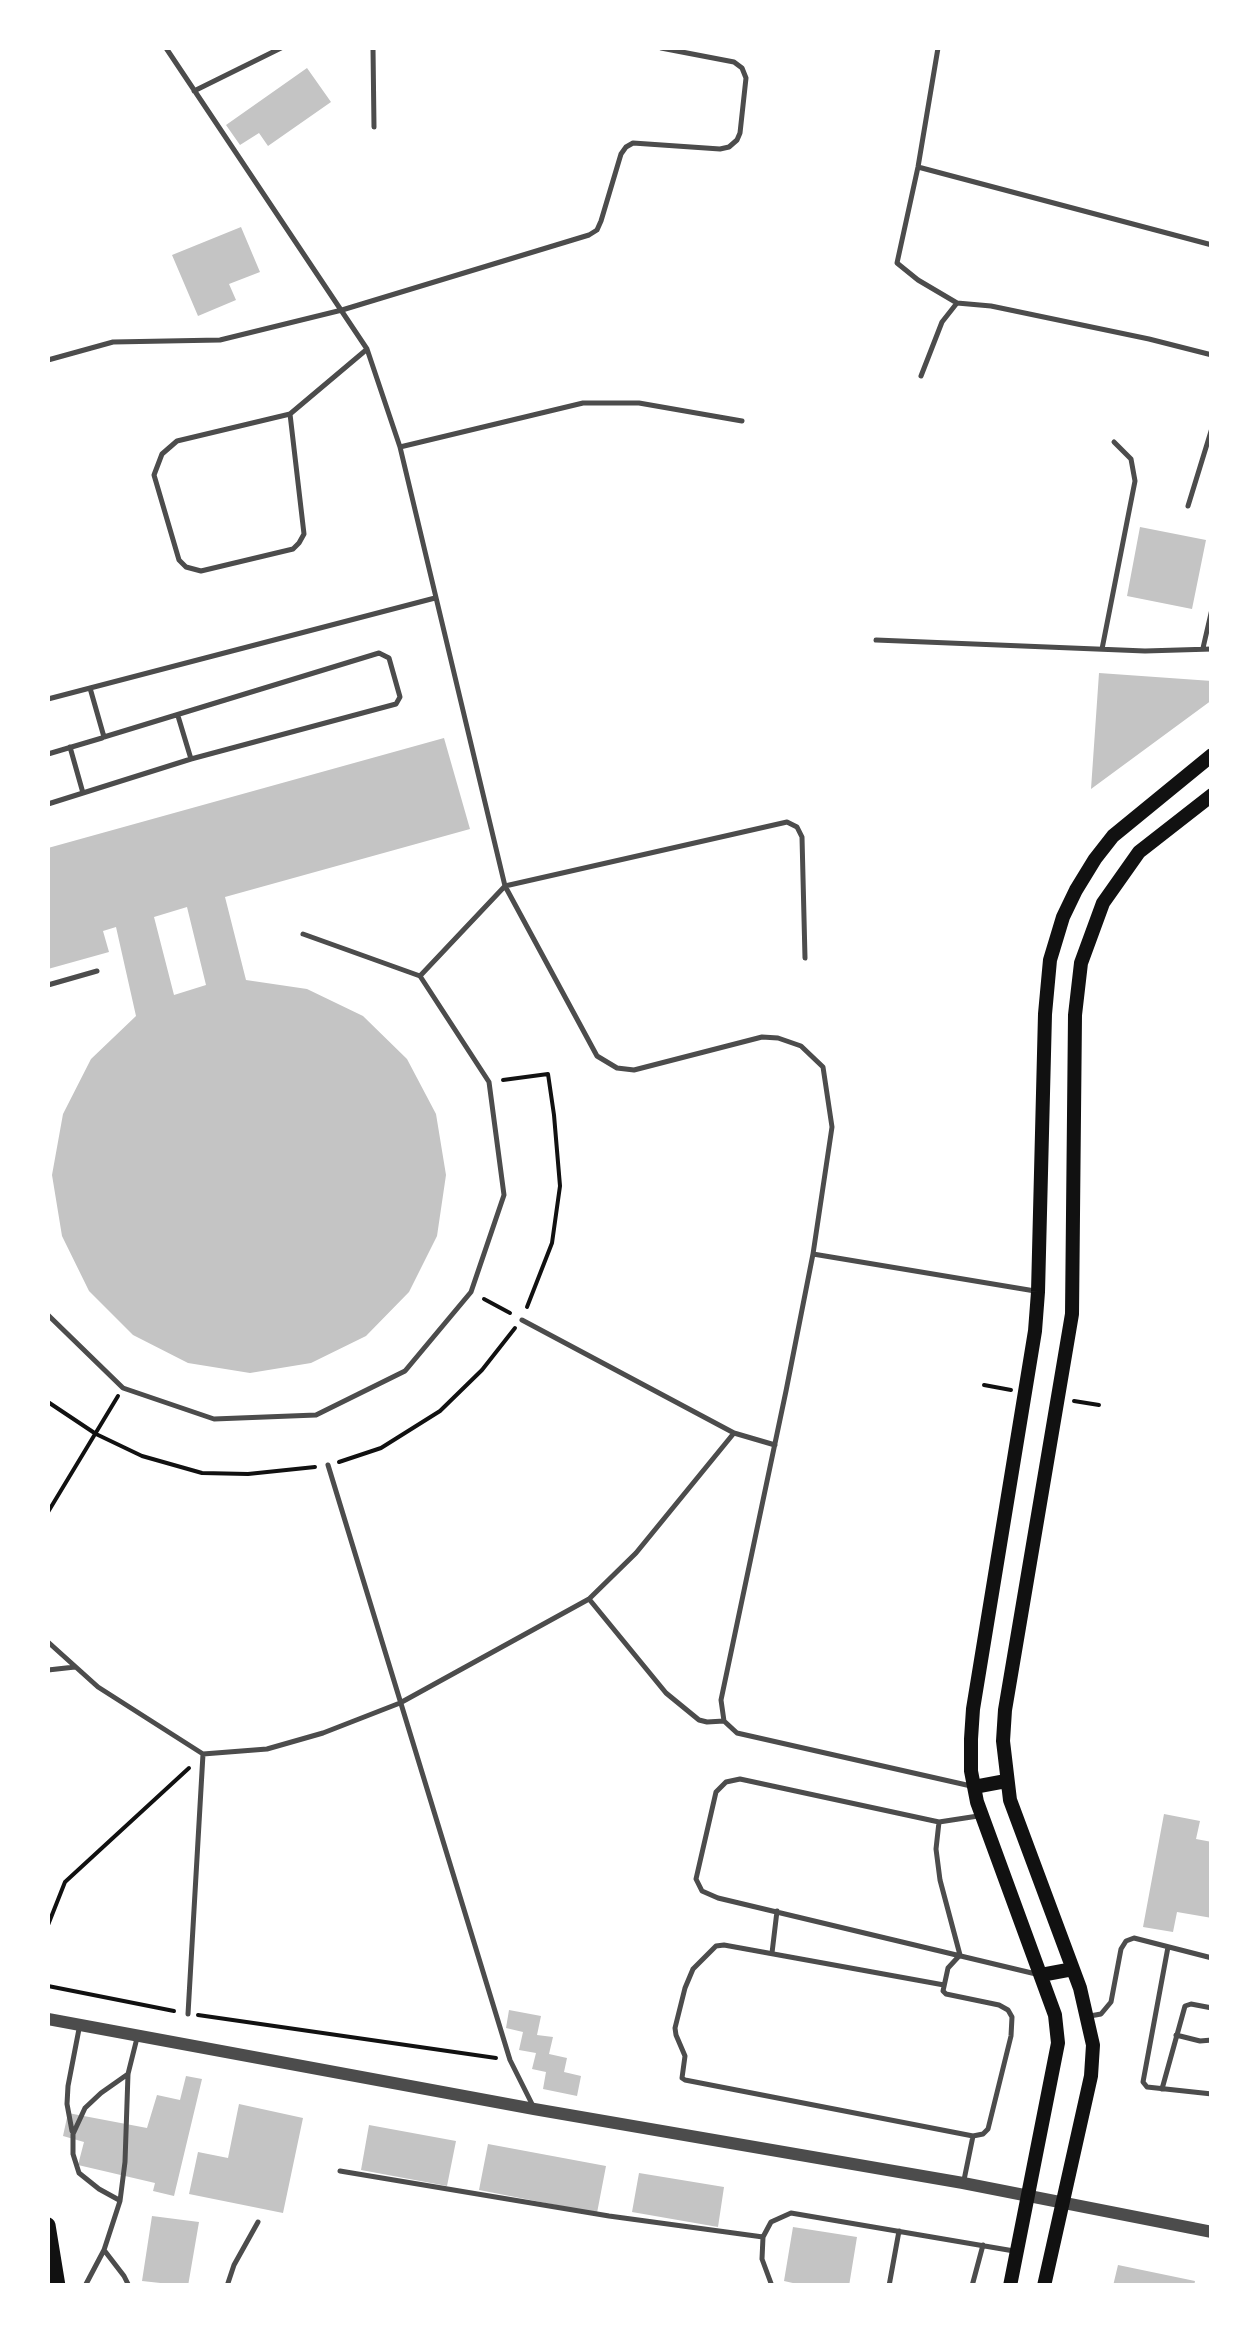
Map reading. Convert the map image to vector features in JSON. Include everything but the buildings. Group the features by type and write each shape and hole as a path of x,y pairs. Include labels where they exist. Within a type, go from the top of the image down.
{"main road":[{"path":"1010,2286 1058,2043 1054,2015 981,1816 971,1771 973,1709 1035,1331 1050,960 1076,890 1113,836 1212,756"},
{"path":"1044,2286 1091,2076 1093,2045 1073,1969 1010,1800 1003,1740 1004,1710 1072,1314 1075,1015 1081,963 1104,903 1140,852 1212,794"},
{"path":"974,1786 1006,1781"},
{"path":"1041,1976 1073,1969"},
{"path":"48,2226 58,2286"}],"street":[{"path":"48,2019 1212,2232"}],"lane":[{"path":"166,48 368,349 400,447 505,886 597,1056 617,1068 634,1070 762,1037 801,1046 822,1067 832,1126 813,1254 721,1700 724,1720 737,1733 974,1786"},
{"path":"194,92 281,48"},
{"path":"373,48 374,127"},
{"path":"48,360 113,342 220,340 342,310 589,236 597,230 626,147 634,143 720,149 729,147 740,133 746,78 742,68 734,62 661,48"},
{"path":"938,48 897,263 957,303 1061,320 1212,355"},
{"path":"918,167 1212,245"},
{"path":"921,376 942,322 957,303"},
{"path":"290,414 304,534 299,543 292,549 201,571 186,566 179,560 154,475 162,454 176,440 290,414 368,349"},
{"path":"400,447 583,403 638,404 742,420"},
{"path":"1188,506 1212,428"},
{"path":"1102,650 1136,481 1131,459 1114,442"},
{"path":"48,699 434,598"},
{"path":"1203,648 1212,609"},
{"path":"876,640 1102,650 1212,649"},
{"path":"48,754 379,652 389,658 400,697 396,704 191,759 48,804"},
{"path":"90,688 104,737"},
{"path":"178,716 191,759"},
{"path":"70,747 83,792"},
{"path":"420,976 505,886 786,822 797,827 802,837 805,958"},
{"path":"48,1315 123,1388 214,1419 316,1415 405,1371 470,1292 504,1196 489,1082 420,976 303,934"},
{"path":"48,985 97,972"},
{"path":"813,1254 1038,1292"},
{"path":"522,1320 734,1433 775,1444"},
{"path":"48,1642 98,1686 203,1754 267,1750 400,1703 589,1599 636,1553 734,1433"},
{"path":"328,1465 510,2060 534,2109"},
{"path":"589,1599 666,1693 700,1720 724,1720"},
{"path":"48,1670 75,1667"},
{"path":"188,2014 203,1754"},
{"path":"981,1816 939,1822 740,1779 726,1782 716,1792 696,1878 702,1891 718,1898 1041,1976"},
{"path":"939,1822 936,1849 940,1880 960,1956"},
{"path":"772,1953 777,1912"},
{"path":"1087,2017 1101,2014 1110,2002 1126,1941 1134,1938 1212,1958"},
{"path":"944,1984 724,1944 716,1946 693,1969 685,1988 675,2028 685,2056 682,2078 978,2137 988,2129 1011,2036 1012,2017 999,2005 943,1992 948,1968 960,1956"},
{"path":"1168,1946 1142,2082 1162,2089 1212,2094"},
{"path":"1162,2089 1185,2006 1212,2008"},
{"path":"80,2024 67,2104 73,2154 79,2173 120,2200"},
{"path":"85,2286 104,2250 120,2200 128,2074 138,2035"},
{"path":"1176,2036 1212,2040"},
{"path":"73,2134 85,2108 128,2074"},
{"path":"963,2184 973,2136"},
{"path":"340,2171 763,2237"},
{"path":"772,2286 762,2260 763,2237 771,2222 791,2213 1016,2251"},
{"path":"228,2286 234,2265 258,2222"},
{"path":"888,2286 899,2231"},
{"path":"972,2286 982,2245"},
{"path":"104,2250 129,2286"}],"path":[{"path":"48,1402 96,1434 142,1456 202,1473 248,1474 328,1465 381,1448 440,1411 482,1370 522,1320 552,1244 560,1186 548,1074 489,1082"},
{"path":"470,1292 522,1320"},
{"path":"48,1512 123,1388"},
{"path":"48,1926 66,1882 203,1754"},
{"path":"48,1986 188,2014 510,2060"}]}
